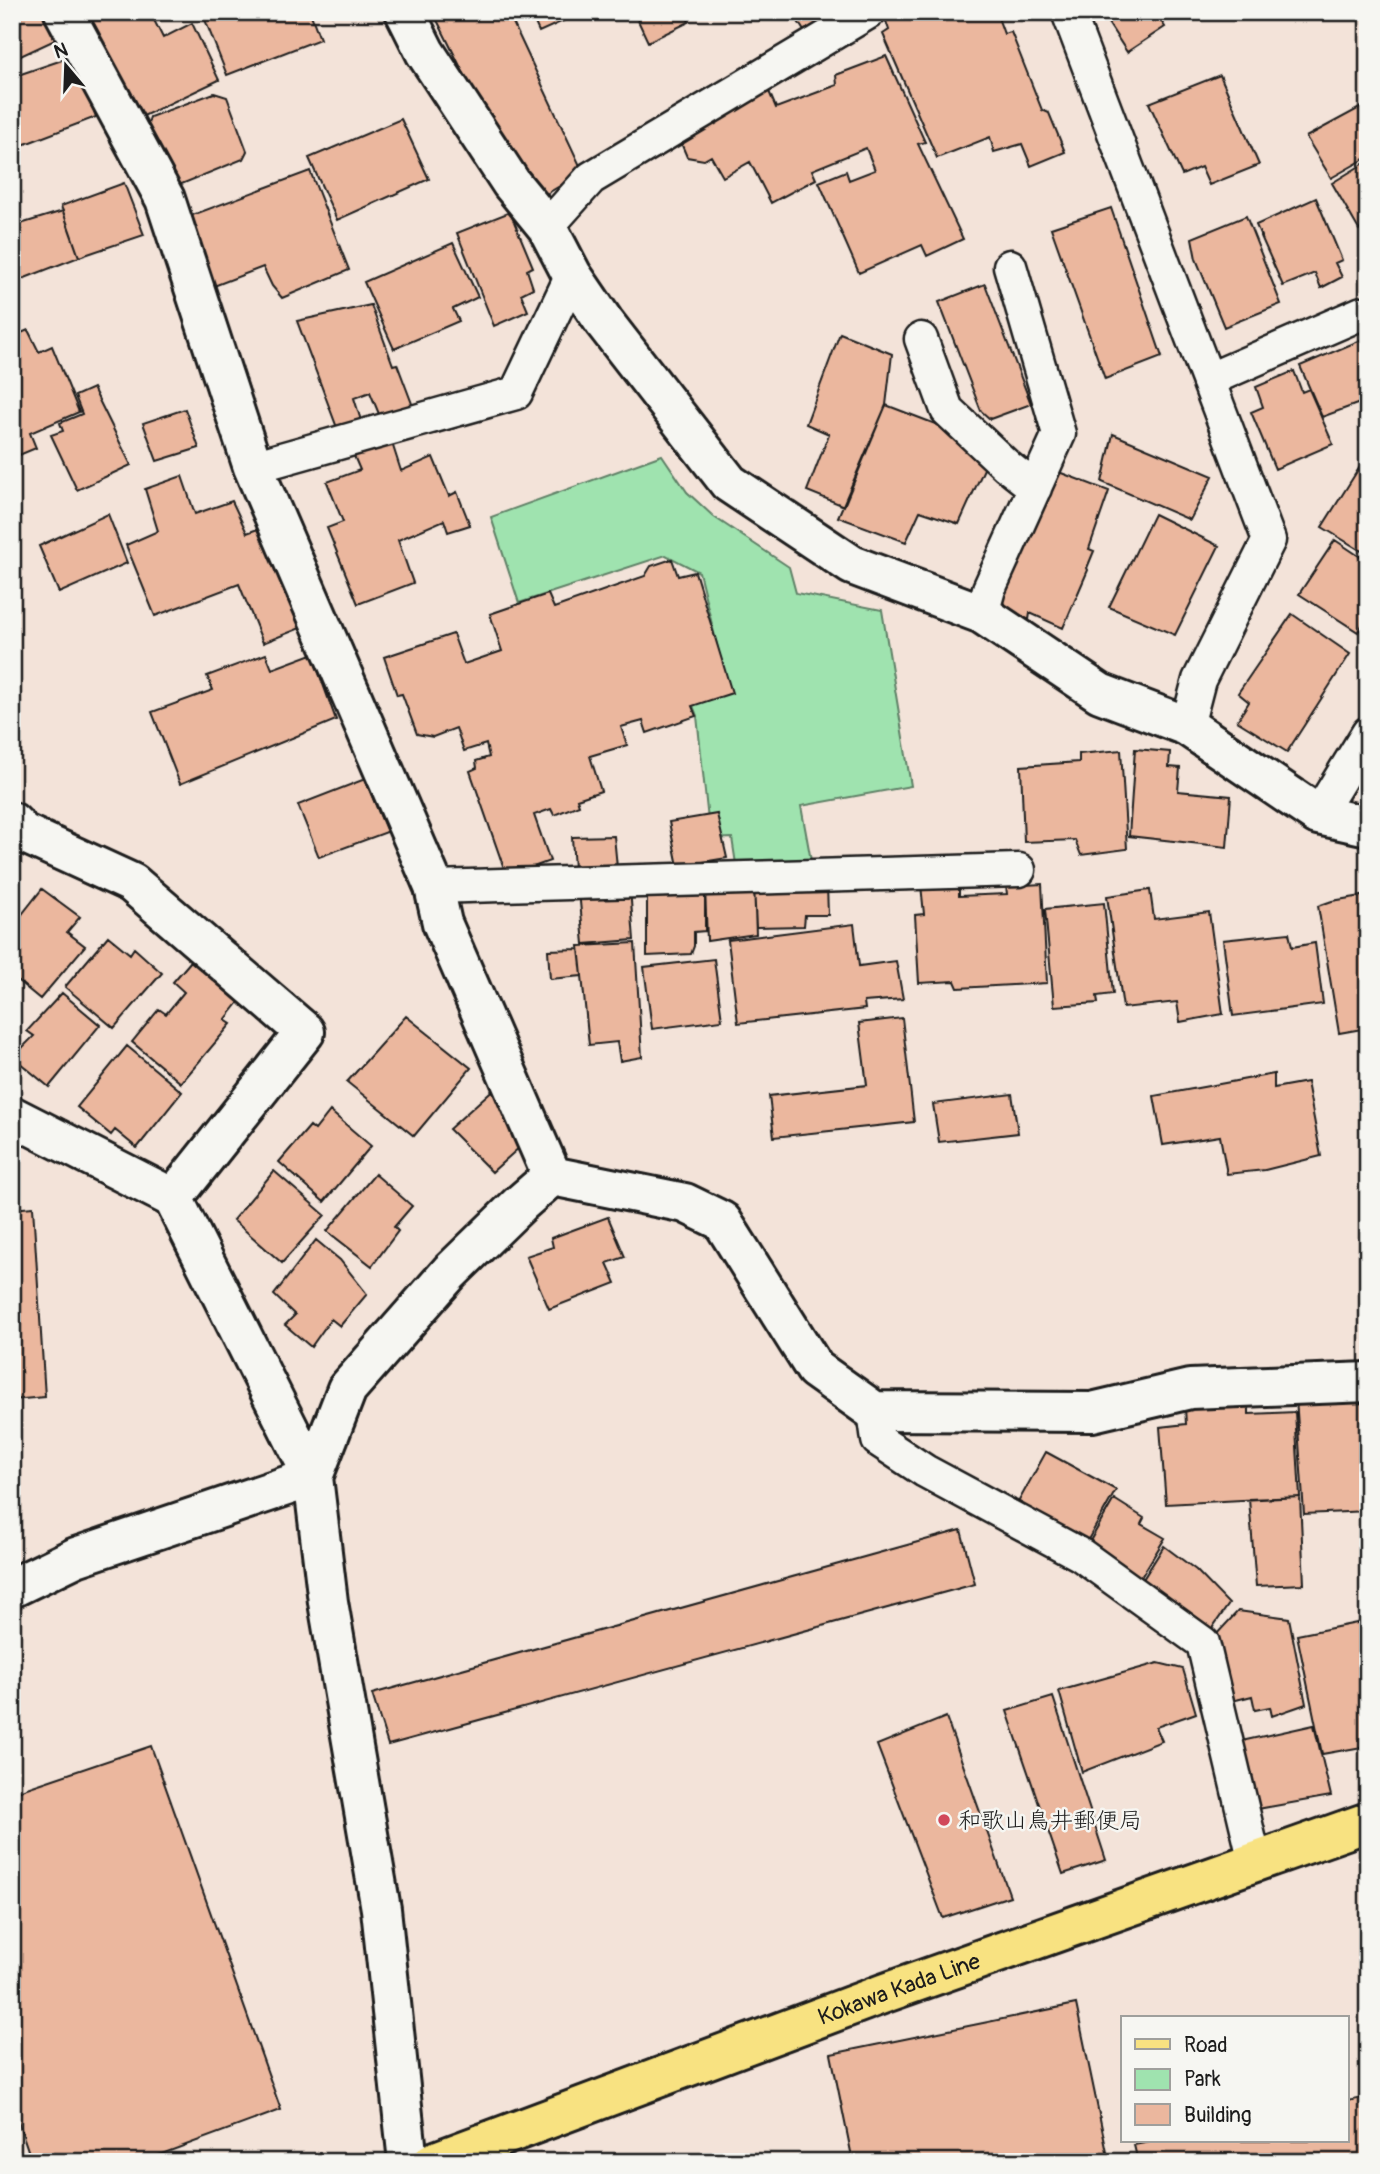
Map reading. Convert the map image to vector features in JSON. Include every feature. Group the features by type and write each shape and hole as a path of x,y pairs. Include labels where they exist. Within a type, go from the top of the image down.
{"main road":[{"name":"Kokawa Kada Line","path":"433,2162 885,1993 1368,1822"}],"street":[{"path":"64,12 166,199 253,467 434,887 442,923 552,1176"},
{"path":"405,12 425,52 511,183 547,227 572,275 604,322 729,483 852,565 982,614 1100,693 1187,726 1318,815 1368,826"},
{"path":"12,822 23,833 132,883 305,1032 173,1198"},
{"path":"12,1116 173,1198 313,1477 328,1602 381,1909 408,2162"},
{"path":"552,1176 685,1203 722,1221 815,1369 874,1411 1092,1412 1190,1389 1368,1382"},
{"path":"313,1477 346,1389 450,1272 552,1176"},
{"path":"12,1588 76,1557 313,1477"}],"lane":[{"path":"547,227 591,178 869,12"},
{"path":"1068,12 1269,540 1199,680 1187,726"},
{"path":"982,614 989,589 1059,433 1010,266"},
{"path":"253,467 516,393 572,275"},
{"path":"1208,380 1362,313"},
{"path":"921,339 947,410 1007,466 1035,488"},
{"path":"1318,815 1368,733"},
{"path":"434,887 1018,870"},
{"path":"874,1411 878,1440 925,1471 1081,1555 1203,1643 1255,1862"}],"green space":[{"path":"662,455 687,492 714,517 789,567 796,593 882,610 911,786 801,806 812,866 736,864 732,838 710,839 697,716 692,703 728,689 699,572 666,555 519,603 491,517"}],"building":[{"path":"12,12 42,12 55,40 12,60"},
{"path":"79,12 150,12 163,38 192,23 219,80 133,121"},
{"path":"202,12 310,12 320,39 227,75"},
{"path":"433,12 508,12 583,172 543,196 462,84 468,82"},
{"path":"530,12 583,12 539,32"},
{"path":"634,12 685,12 689,22 648,42"},
{"path":"792,12 835,12 804,31"},
{"path":"883,12 996,12 1004,34 1011,32 1042,110 1049,113 1065,152 1031,166 1022,144 994,152 990,137 937,158 883,34 889,30"},
{"path":"1101,12 1155,12 1165,27 1127,52"},
{"path":"74,56 96,117 12,149 12,77"},
{"path":"886,56 925,142 918,144 963,239 927,256 922,245 859,273 819,182 846,171 849,180 875,170 866,148 812,170 816,179 771,203 750,162 723,177 711,156 704,160 687,157 678,136 768,89 776,108 837,85 836,75"},
{"path":"1220,75 1259,165 1209,185 1201,167 1182,175 1149,103"},
{"path":"214,93 227,97 247,151 243,159 167,190 146,130 150,117"},
{"path":"1365,105 1368,110 1368,157 1331,178 1306,137"},
{"path":"401,119 429,179 337,220 309,158"},
{"path":"1368,161 1368,225 1359,230 1332,183"},
{"path":"310,171 349,270 282,298 272,286 263,267 214,286 187,217"},
{"path":"124,183 144,235 79,257 61,206"},
{"path":"1316,198 1342,260 1335,263 1342,277 1321,288 1315,273 1283,286 1256,225"},
{"path":"1111,208 1162,357 1105,379 1051,228"},
{"path":"63,211 79,257 12,283 12,221 14,226"},
{"path":"510,212 533,267 527,270 533,288 521,294 528,311 494,326 457,233"},
{"path":"1246,216 1281,304 1224,327 1196,259 1192,238"},
{"path":"453,243 478,297 453,309 459,321 394,349 364,282"},
{"path":"985,284 1031,404 990,419 981,411 939,302"},
{"path":"371,305 393,365 397,364 414,409 381,419 370,392 354,398 363,427 339,433 297,321"},
{"path":"28,330 39,352 52,346 79,412 30,433 36,448 12,458 12,337"},
{"path":"840,333 892,354 886,405 844,506 807,491 829,434 806,424"},
{"path":"1368,337 1368,400 1322,417 1300,366"},
{"path":"1294,371 1302,392 1309,389 1333,444 1275,469 1251,412 1263,407 1256,387"},
{"path":"93,388 131,465 77,490 51,435 63,431 60,423 82,414 75,396"},
{"path":"886,405 951,430 988,460 959,524 920,511 906,542 838,517"},
{"path":"185,409 199,448 157,461 143,423"},
{"path":"1113,434 1213,476 1190,520 1102,482"},
{"path":"392,443 401,471 433,457 449,496 457,492 470,525 448,532 444,520 398,540 413,583 358,604 327,528 343,522 327,482 360,470 354,456"},
{"path":"1361,465 1368,469 1368,555 1322,527"},
{"path":"1056,471 1109,491 1089,549 1094,551 1088,570 1063,628 1030,613 1029,620 1000,604"},
{"path":"182,476 195,514 232,501 247,533 271,524 313,623 263,643 239,584 155,616 126,545 158,531 145,489"},
{"path":"108,514 127,563 59,593 39,546"},
{"path":"1154,514 1219,546 1175,635 1109,607"},
{"path":"1335,540 1368,562 1368,615 1358,632 1299,594"},
{"path":"672,559 678,576 695,572 732,693 692,706 696,716 647,733 643,721 621,727 627,745 590,756 601,791 577,799 579,805 554,815 551,809 534,815 550,861 506,874 470,771 477,768 476,761 489,757 486,744 464,751 456,728 433,737 417,734 402,694 397,695 384,657 453,634 464,664 502,651 490,614 548,594 554,608 645,576 651,566"},
{"path":"1292,614 1350,654 1287,752 1237,721 1249,702 1238,693"},
{"path":"266,654 272,669 312,654 336,720 180,784 152,712 213,690 207,676"},
{"path":"1135,749 1170,752 1169,767 1180,768 1178,791 1231,796 1227,847 1129,836"},
{"path":"1121,750 1127,849 1081,855 1075,840 1024,842 1021,766 1079,762 1079,754"},
{"path":"365,779 387,832 319,857 298,805"},
{"path":"717,814 727,858 678,866 669,822"},
{"path":"614,836 617,867 574,869 572,837"},
{"path":"959,884 959,896 1007,894 1006,886 1042,884 1047,983 958,988 955,981 919,983 915,915 924,914 921,885"},
{"path":"754,885 756,934 707,941 705,886"},
{"path":"754,885 827,885 828,915 805,915 804,926 756,927"},
{"path":"647,886 705,886 705,931 694,932 691,954 647,956"},
{"path":"630,888 634,940 584,944 579,891"},
{"path":"42,889 80,917 67,932 85,946 40,999 12,976 12,927"},
{"path":"1150,890 1154,919 1209,912 1223,1014 1180,1022 1177,1002 1123,1008 1107,896"},
{"path":"1368,895 1368,1028 1339,1033 1318,906"},
{"path":"1104,903 1113,994 1097,996 1098,1003 1054,1006 1045,909"},
{"path":"854,924 859,966 896,961 903,999 864,1002 865,1009 738,1023 728,940"},
{"path":"1289,933 1292,947 1315,943 1323,1004 1233,1016 1223,940"},
{"path":"108,936 130,954 134,948 162,973 114,1028 65,987"},
{"path":"635,943 642,1057 620,1061 617,1042 589,1045 579,946"},
{"path":"579,949 582,976 550,979 548,950"},
{"path":"714,959 722,1020 652,1029 644,967"},
{"path":"191,961 240,1001 225,1020 231,1024 181,1083 132,1042 159,1009 166,1014 184,992 173,982"},
{"path":"62,993 100,1025 49,1087 13,1057 34,1036 27,1031"},
{"path":"406,1016 471,1068 414,1136 347,1082"},
{"path":"902,1018 914,1122 774,1137 769,1096 867,1085 859,1023"},
{"path":"127,1046 182,1092 137,1148 115,1130 111,1135 77,1107"},
{"path":"1368,1059 1368,1100 1362,1060"},
{"path":"1274,1074 1274,1088 1307,1082 1321,1156 1265,1170 1227,1174 1220,1136 1163,1145 1154,1096"},
{"path":"498,1085 521,1146 492,1172 449,1129"},
{"path":"1012,1094 1018,1133 939,1142 933,1104"},
{"path":"330,1111 371,1146 324,1202 279,1162 310,1126 315,1130"},
{"path":"274,1171 325,1215 282,1263 233,1220"},
{"path":"375,1174 412,1206 394,1227 398,1231 372,1266 327,1231"},
{"path":"33,1207 45,1397 12,1400 12,1209"},
{"path":"608,1217 625,1257 607,1263 616,1283 549,1309 526,1256 553,1247 551,1238"},
{"path":"316,1240 340,1260 367,1294 340,1326 331,1319 311,1347 285,1325 295,1315 274,1295"},
{"path":"1368,1395 1368,1511 1304,1514 1296,1398"},
{"path":"1249,1404 1249,1414 1295,1412 1300,1497 1166,1504 1160,1427 1186,1424 1185,1408"},
{"path":"1046,1452 1116,1490 1085,1545 1016,1506"},
{"path":"1300,1497 1304,1584 1256,1586 1249,1499"},
{"path":"1114,1499 1144,1518 1141,1524 1165,1538 1138,1582 1086,1548"},
{"path":"961,1530 975,1584 388,1745 372,1694"},
{"path":"1164,1546 1196,1570 1229,1604 1210,1631 1140,1584"},
{"path":"1238,1611 1289,1618 1306,1704 1272,1716 1270,1707 1255,1710 1252,1696 1228,1702 1214,1637"},
{"path":"1362,1622 1368,1649 1368,1652 1362,1653 1368,1685 1368,1746 1322,1754 1297,1635"},
{"path":"1368,1652 1368,1685 1362,1653"},
{"path":"1158,1663 1183,1669 1196,1713 1156,1727 1162,1741 1082,1772 1059,1691"},
{"path":"1053,1697 1106,1860 1063,1874 1007,1711"},
{"name":"和歌山鳥井郵便局","path":"946,1717 1010,1896 943,1918 877,1745"},
{"path":"1314,1725 1331,1796 1252,1810 1237,1742"},
{"path":"151,1746 281,2110 140,2162 32,2162 12,2103 12,1793"},
{"path":"1076,2004 1109,2162 853,2162 831,2054"},
{"path":"1368,2097 1368,2162 1138,2162 1134,2145 1150,2142 1348,2142 1348,2101"}],"place":[{"name":"和歌山鳥井郵便局","path":"944,1820"}]}
